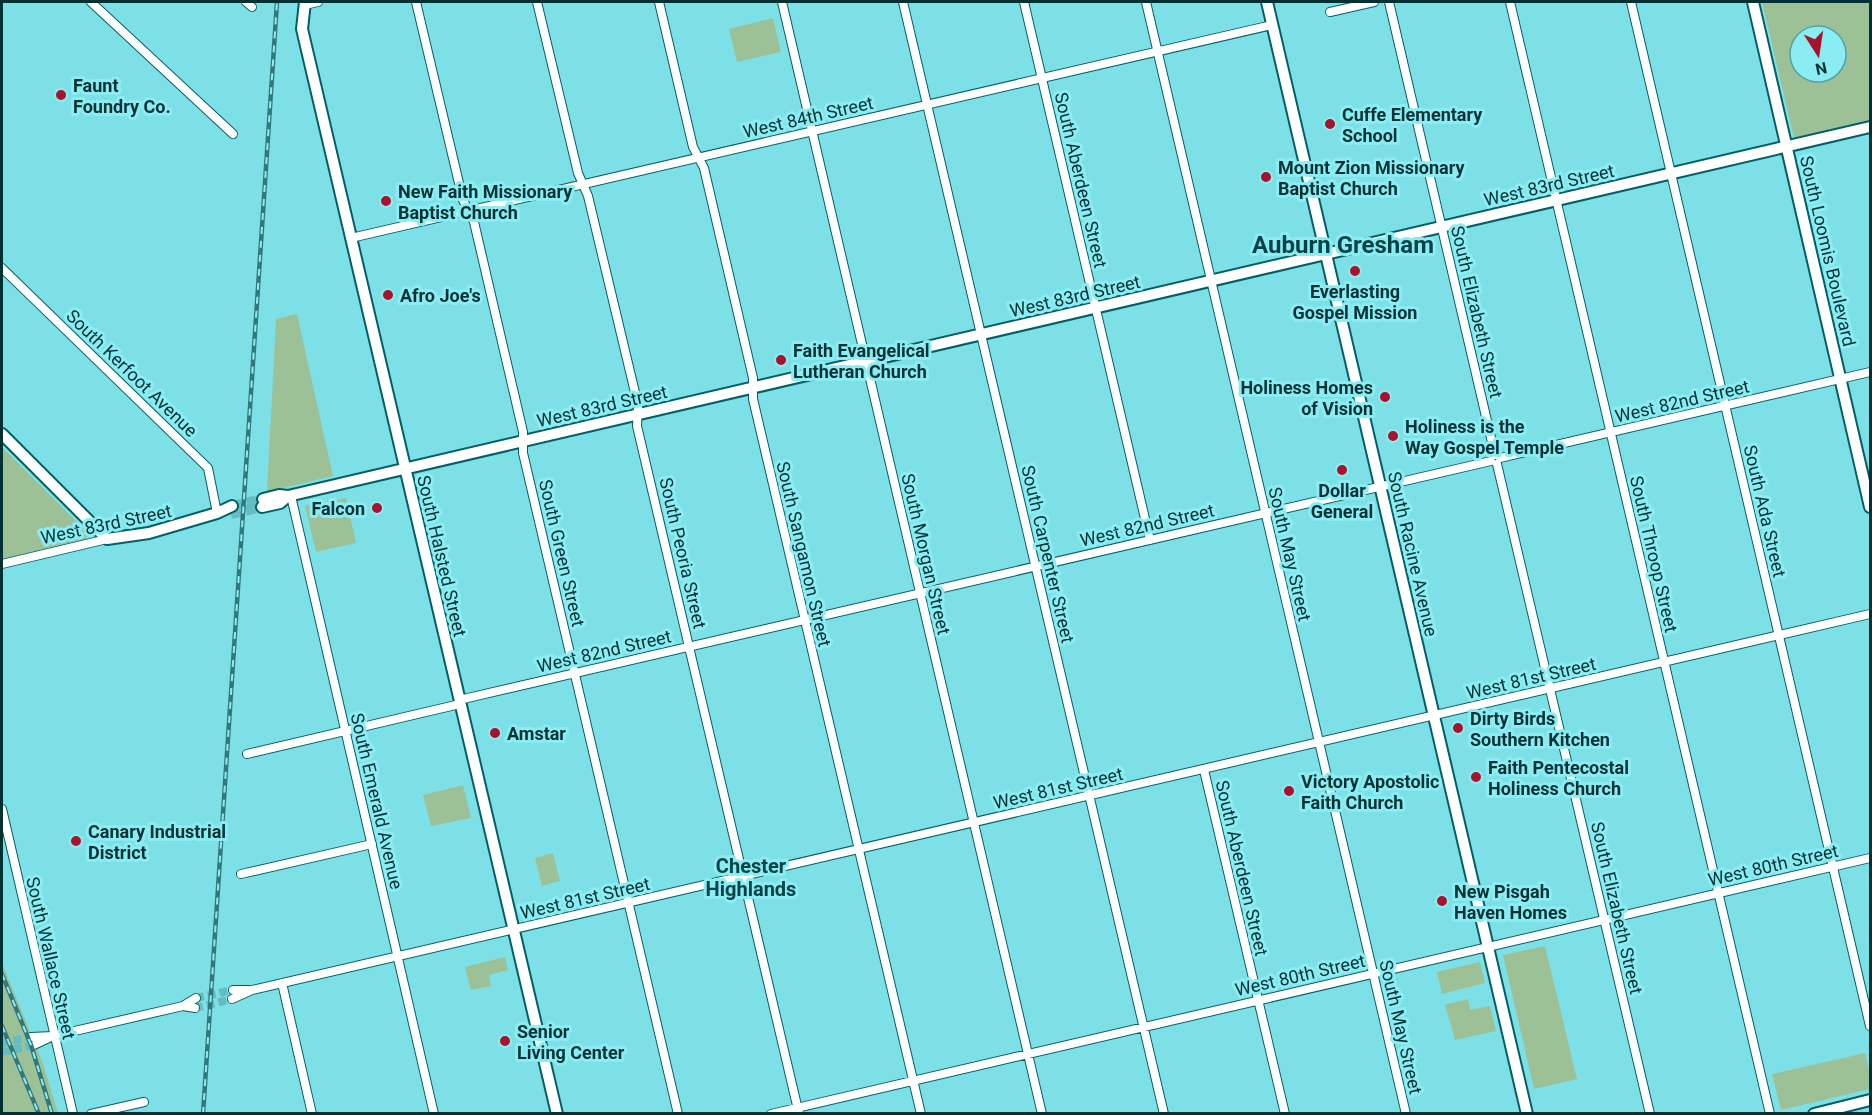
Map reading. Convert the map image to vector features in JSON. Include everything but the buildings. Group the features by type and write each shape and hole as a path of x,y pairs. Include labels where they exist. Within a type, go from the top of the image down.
{"street":[{"path":"91,2 233,134"},
{"path":"304,2 318,2"},
{"name":"South Halsted Street","path":"304,2 302,30 557,1113"},
{"name":"South Green Street","path":"416,2 463,200 469,211 490,289 523,432 523,453 678,1113"},
{"name":"South Peoria Street","path":"537,2 578,173 588,196 633,381 638,426 798,1110"},
{"name":"South Sangamon Street","path":"659,2 693,147 704,168 753,378 753,399 921,1113"},
{"name":"South Morgan Street","path":"782,2 1042,1113"},
{"name":"South Carpenter Street","path":"903,2 1164,1113"},
{"name":"South Aberdeen Street","path":"1024,2 1150,540"},
{"name":"South May Street","path":"1146,2 1406,1113"},
{"name":"South Racine Avenue","path":"1267,2 1527,1113"},
{"path":"1330,12 1374,2"},
{"name":"South Elizabeth Street","path":"1389,2 1650,1113"},
{"name":"South Throop Street","path":"1510,2 1770,1113"},
{"name":"South Ada Street","path":"1631,2 1870,1026"},
{"name":"South Loomis Boulevard","path":"1752,2 1870,507"},
{"name":"West 84th Street","path":"351,238 1272,24"},
{"name":"West 83rd Street","path":"262,503 279,495 289,496 1870,127"},
{"name":"South Kerfoot Avenue","path":"2,268 208,468 217,513"},
{"name":"West 82nd Street","path":"247,754 574,674 1870,372"},
{"path":"2,434 106,539"},
{"name":"South Emerald Avenue","path":"289,496 434,1113"},
{"name":"West 83rd Street","path":"2,564 106,539 150,533 231,510"},
{"name":"West 81st Street","path":"233,990 252,990 282,984 513,931 1870,614"},
{"name":"South Aberdeen Street","path":"1204,770 1285,1113"},
{"name":"South Wallace Street","path":"2,810 53,1036 73,1113"},
{"path":"241,874 372,844"},
{"name":"West 80th Street","path":"771,1113 798,1110 913,1080 1870,858"},
{"path":"282,984 312,1113"},
{"name":"West 81st Street","path":"232,999 252,990"},
{"path":"34,1045 53,1036 183,1006 196,998"},
{"path":"183,1006 195,1008"},
{"path":"31,1036 53,1036"},
{"path":"1814,1113 1849,1109 1870,1100"},
{"path":"91,1113 144,1102"}],"green space":[{"path":"1762,2 1870,2 1870,120 1794,138"},
{"path":"773,18 781,52 737,62 729,29"},
{"path":"297,314 333,476 267,492 276,319"},
{"path":"2,447 88,533 85,539 2,559"},
{"path":"346,498 356,543 316,552 305,506"},
{"path":"463,785 471,818 431,826 423,795"},
{"path":"553,853 560,881 542,886 535,858"},
{"path":"1545,946 1577,1079 1534,1089 1503,955"},
{"path":"505,957 508,970 489,975 491,986 471,990 465,967"},
{"path":"1480,962 1485,983 1442,994 1437,972"},
{"path":"2,963 42,1061 58,1113 2,1113"},
{"path":"1468,999 1470,1010 1490,1006 1496,1031 1455,1040 1445,1005"},
{"path":"1865,1053 1870,1073 1870,1089 1781,1110 1772,1074"}],"tunnel":[{"path":"232,506 263,499"},
{"path":"231,514 262,507"},
{"path":"196,998 233,990"},
{"path":"195,1008 232,999"},
{"path":"2,1043 31,1037"},
{"path":"2,1052 34,1045"}],"railway":[{"path":"203,1114 277,2"},
{"path":"2,974 31,1045 52,1114"},
{"path":"2,1026 39,1114"}],"place":[{"name":"Faunt Foundry Co.","path":"61,95"},
{"name":"Cuffe Elementary School","path":"1330,124"},
{"name":"Mount Zion Missionary Baptist Church","path":"1266,177"},
{"name":"New Faith Missionary Baptist Church","path":"386,201"},
{"name":"Everlasting Gospel Mission","path":"1355,271"},
{"name":"Afro Joe's","path":"388,295"},
{"name":"Faith Evangelical Lutheran Church","path":"781,360"},
{"name":"Holiness Homes of Vision","path":"1385,397"},
{"name":"Holiness is the Way Gospel Temple","path":"1393,436"},
{"name":"Dollar General","path":"1342,470"},
{"name":"Falcon","path":"377,508"},
{"name":"Dirty Birds Southern Kitchen","path":"1458,728"},
{"name":"Amstar","path":"495,733"},
{"name":"Faith Pentecostal Holiness Church","path":"1476,777"},
{"name":"Victory Apostolic Faith Church","path":"1289,791"},
{"name":"Canary Industrial District","path":"76,841"},
{"name":"New Pisgah Haven Homes","path":"1442,901"},
{"name":"Senior Living Center","path":"505,1041"}],"district":[{"name":"Auburn Gresham","path":"1343,245"},
{"name":"Chester Highlands","path":"751,878"}]}
